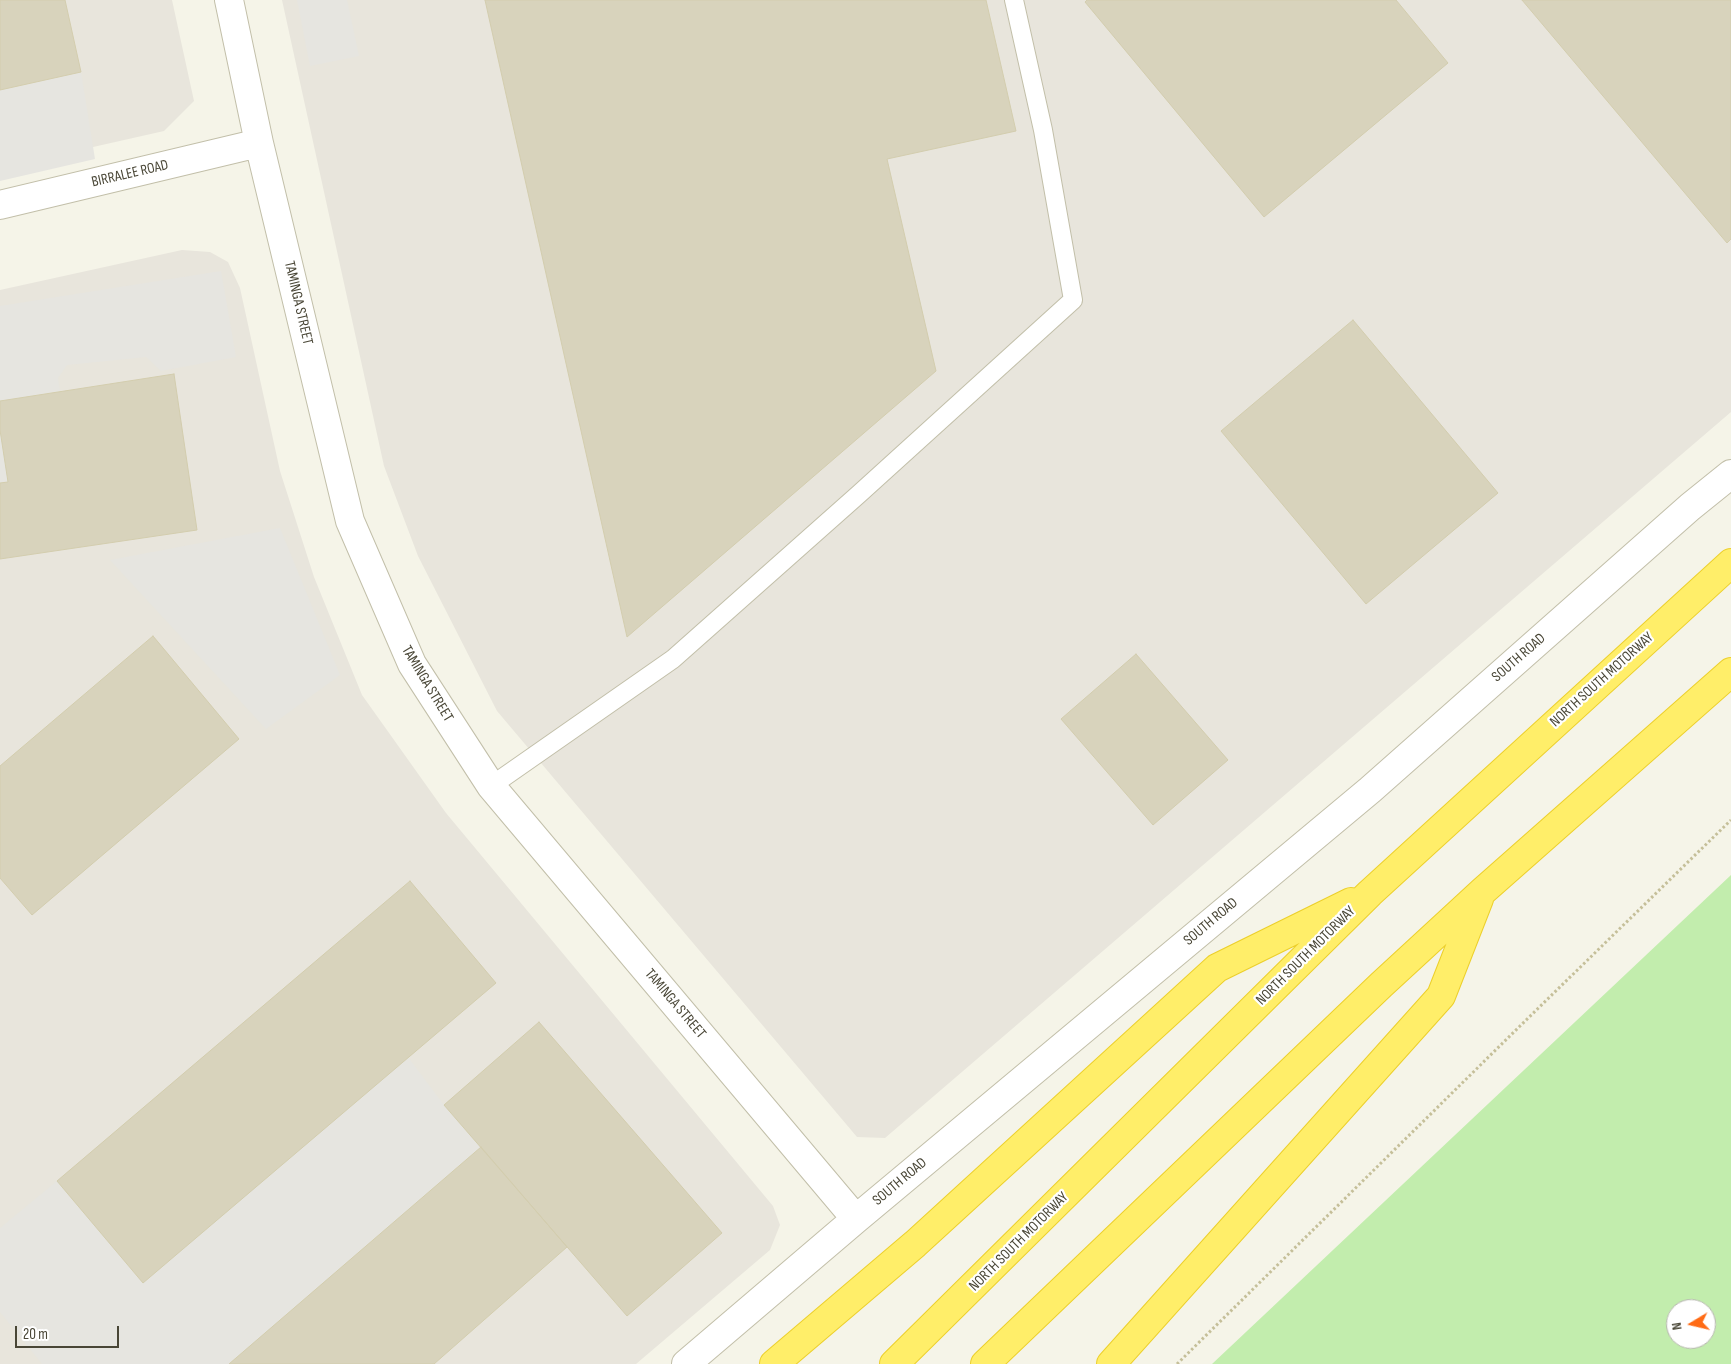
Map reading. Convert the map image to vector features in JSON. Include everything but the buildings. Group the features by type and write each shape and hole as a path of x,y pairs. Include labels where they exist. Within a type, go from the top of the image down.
{"highway":[{"name":"NORTH SOUTH MOTORWAY","path":"894,1364 1370,893 1731,562"},
{"path":"985,1364 1367,999 1483,891 1731,672"},
{"path":"1111,1364 1441,996 1483,891"},
{"path":"774,1364 915,1244 1217,968 1370,893"}],"street":[{"name":"TAMINGA STREET","path":"228,0 259,143 350,521 412,664 491,786 856,1219"},
{"name":"BIRRALEE ROAD","path":"0,205 259,143"},
{"name":"SOUTH ROAD","path":"686,1364 856,1219 1370,790 1690,507 1731,474"}],"lane":[{"path":"491,786 673,659 867,487 1072,300 1043,130 1014,0"}],"path":[{"path":"1178,1364 1731,820"}],"shaded area":[{"path":"0,0 172,0 194,101 164,131 0,168"},
{"path":"282,0 1731,0 1731,412 885,1138 857,1137 497,711 418,556 384,466"},
{"path":"297,0 347,0 359,56 310,66"},
{"path":"81,72 95,159 0,181 0,90"},
{"path":"182,250 210,252 228,262 240,288 280,471 314,577 362,695 446,813 773,1206 780,1225 770,1250 636,1364 0,1364 0,290"},
{"path":"221,271 236,357 161,371 146,357 67,365 58,378 60,391 0,401 0,306"},
{"path":"0,430 8,482 0,483"},
{"path":"280,528 340,675 266,729 110,560"},
{"path":"408,1057 444,1105 481,1147 229,1364 42,1364 0,1312 0,1228 57,1181 143,1282"}],"green space":[{"path":"1731,875 1731,1364 1212,1364"}]}
